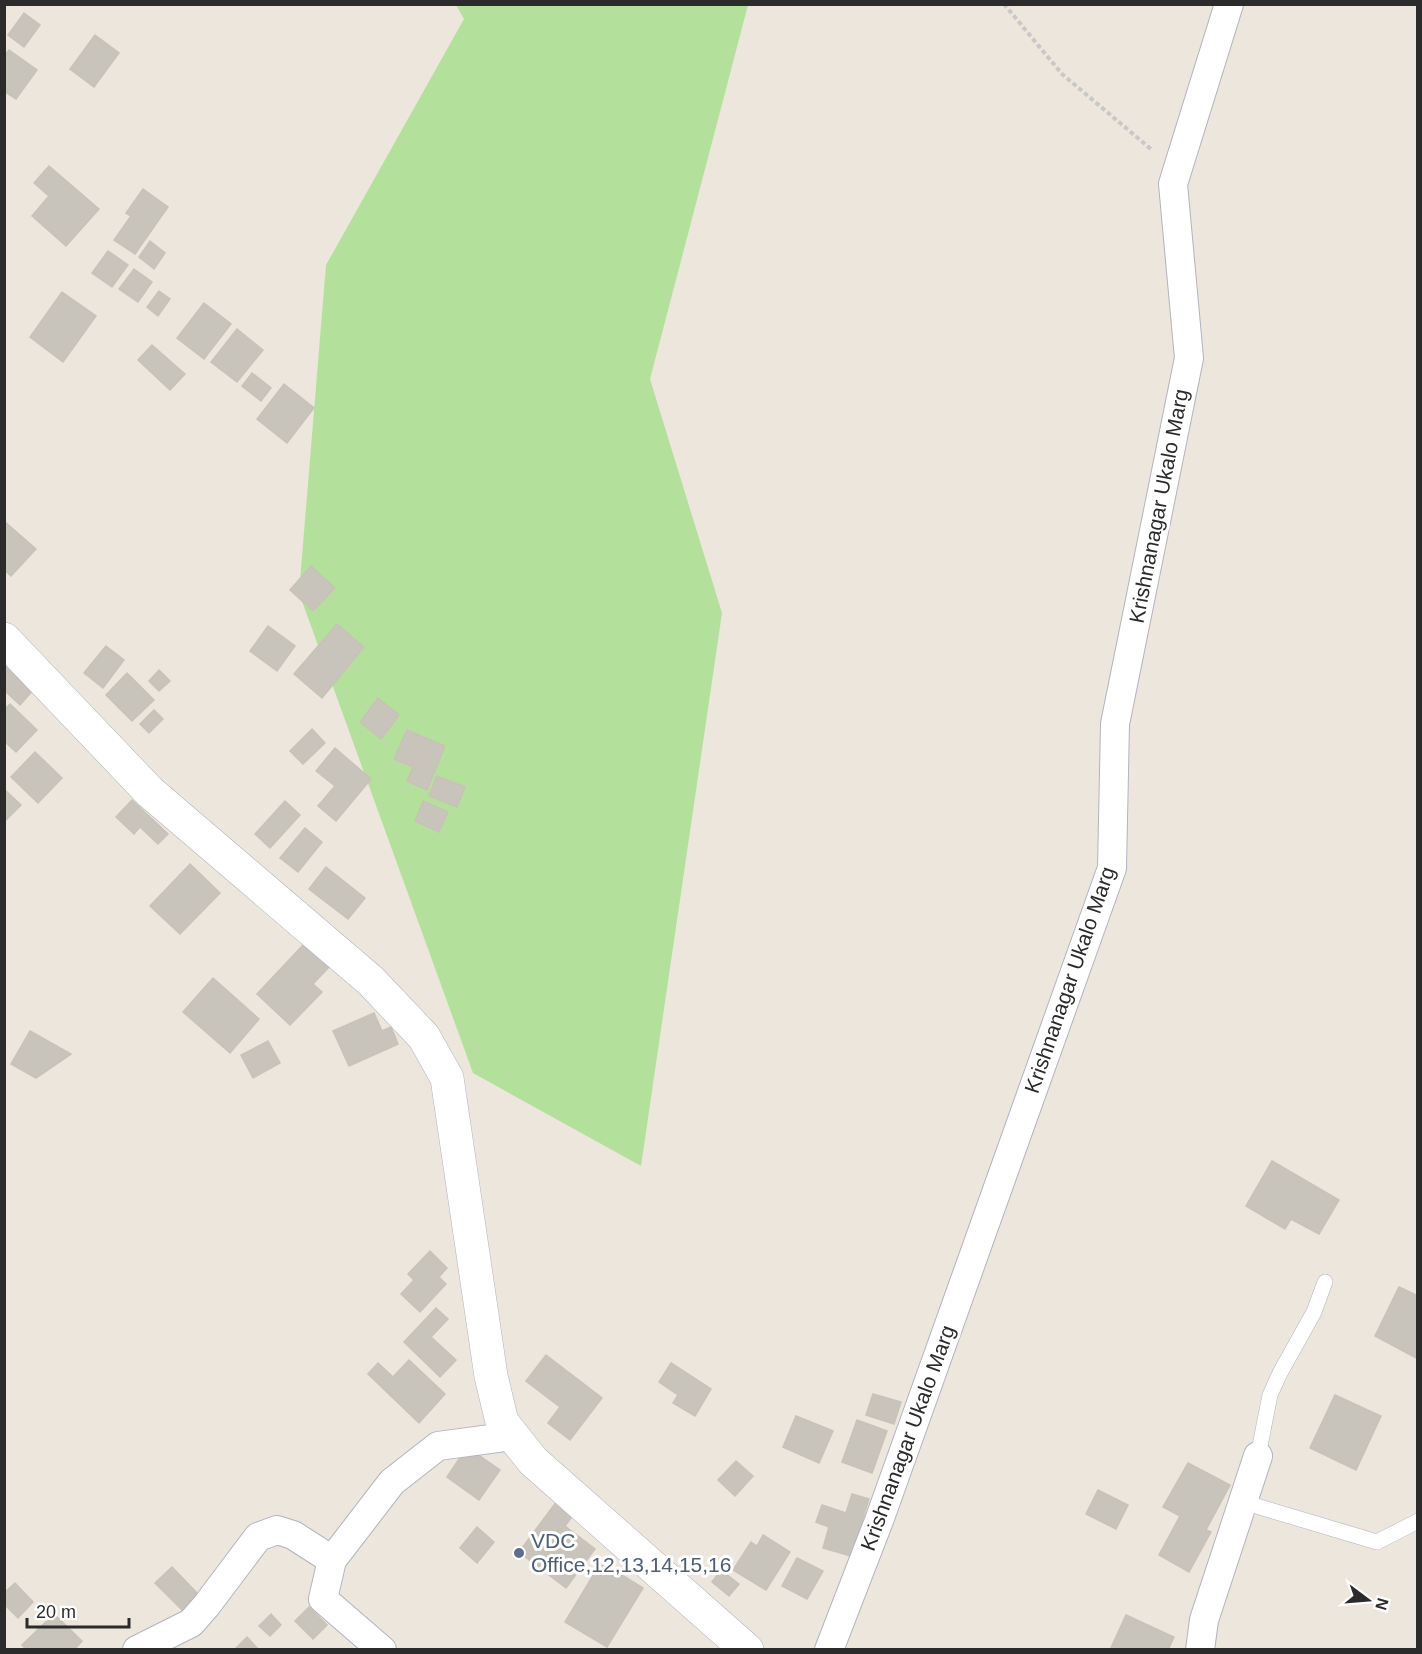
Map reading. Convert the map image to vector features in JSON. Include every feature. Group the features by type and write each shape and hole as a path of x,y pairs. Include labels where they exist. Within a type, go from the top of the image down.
{"main road":[{"path":"4,639 150,792 371,981 424,1037 447,1078 491,1376 502,1422 533,1461 747,1650"}],"street":[{"name":"Krishnanagar Ukalo Marg","path":"829,1650 880,1518 1112,868 1115,724 1189,358 1173,184 1229,4"},
{"path":"382,1650 323,1599 332,1560 392,1482 438,1446 513,1436"},
{"path":"1200,1650 1204,1620 1258,1456"},
{"path":"137,1650 191,1623 258,1537 277,1530 293,1535 332,1560"}],"lane":[{"path":"1258,1456 1270,1395 1314,1312 1325,1282"},
{"path":"1243,1502 1377,1542 1418,1521"}],"path":[{"path":"1004,4 1062,74 1177,171"}],"green space":[{"path":"456,5 748,5 650,379 722,613 641,1166 473,1073 299,593 326,265 464,19"}],"building":[{"path":"24,13 40,25 24,47 8,35"},
{"path":"95,35 119,53 94,87 70,69"},
{"path":"9,50 37,70 16,99 4,91 4,56"},
{"path":"49,166 99,209 66,246 32,216 49,196 34,183"},
{"path":"143,189 168,207 135,254 114,240 131,216 126,213"},
{"path":"150,241 165,253 154,269 139,257"},
{"path":"108,251 128,265 112,287 92,273"},
{"path":"134,269 152,282 138,302 119,289"},
{"path":"159,291 170,299 158,316 147,307"},
{"path":"62,292 96,316 63,362 30,337"},
{"path":"204,303 231,324 204,359 177,338"},
{"path":"237,329 263,350 237,382 211,362"},
{"path":"152,345 185,374 170,390 138,360"},
{"path":"252,373 271,388 261,401 242,386"},
{"path":"284,384 314,408 287,443 257,419"},
{"path":"4,521 36,549 11,576 4,570"},
{"path":"311,566 335,588 313,611 290,590"},
{"path":"337,624 364,647 322,698 294,674"},
{"path":"268,626 295,646 277,671 250,651"},
{"path":"106,646 124,660 103,688 84,673"},
{"path":"4,659 35,688 20,705 4,690"},
{"path":"159,670 170,681 159,691 149,681"},
{"path":"127,673 154,700 132,721 106,695"},
{"path":"378,698 399,715 381,739 360,722"},
{"path":"10,704 37,730 16,752 4,741 4,710"},
{"path":"154,710 163,719 149,733 140,724"},
{"path":"312,729 325,743 303,764 290,751"},
{"path":"407,730 445,746 427,790 407,781 413,767 394,759"},
{"path":"335,748 371,779 336,821 318,806 335,786 316,771"},
{"path":"35,752 62,778 38,803 11,777"},
{"path":"437,776 465,787 457,807 429,796"},
{"path":"4,789 21,805 4,822"},
{"path":"132,800 168,834 158,844 140,827 134,834 116,817"},
{"path":"285,801 300,815 270,848 255,834"},
{"path":"423,801 448,812 439,832 415,821"},
{"path":"305,828 322,842 298,872 280,858"},
{"path":"190,864 220,893 180,934 150,906"},
{"path":"326,867 365,898 348,919 309,889"},
{"path":"304,944 329,967 313,984 322,992 290,1025 257,994"},
{"path":"213,978 259,1019 230,1053 183,1012"},
{"path":"374,1013 382,1031 391,1027 398,1044 349,1066 333,1031"},
{"path":"30,1031 71,1054 36,1078 11,1064"},
{"path":"268,1041 280,1063 253,1078 241,1055"},
{"path":"1272,1161 1339,1200 1319,1234 1291,1219 1285,1229 1246,1206"},
{"path":"430,1251 447,1268 439,1277 446,1284 420,1312 401,1294 414,1280 408,1274"},
{"path":"1399,1287 1418,1296 1418,1359 1375,1336"},
{"path":"436,1308 448,1319 431,1337 456,1360 440,1377 404,1342"},
{"path":"546,1355 602,1398 570,1440 548,1423 560,1407 526,1381"},
{"path":"409,1360 445,1394 419,1423 368,1374 378,1363 393,1377"},
{"path":"671,1363 711,1389 695,1416 673,1403 678,1395 659,1382"},
{"path":"873,1394 901,1402 894,1424 866,1415"},
{"path":"1335,1395 1381,1416 1356,1470 1310,1448"},
{"path":"796,1416 833,1431 819,1463 783,1447"},
{"path":"857,1420 887,1431 872,1473 842,1462"},
{"path":"467,1447 500,1470 479,1500 447,1477"},
{"path":"736,1461 753,1476 735,1496 718,1480"},
{"path":"1188,1463 1230,1485 1206,1530 1211,1532 1189,1572 1159,1555 1180,1516 1163,1507"},
{"path":"1098,1490 1128,1505 1116,1529 1086,1514"},
{"path":"852,1494 869,1499 851,1556 823,1548 829,1527 816,1522 822,1505 846,1513"},
{"path":"557,1501 574,1514 565,1526 595,1549 566,1588 519,1552"},
{"path":"477,1527 494,1542 477,1563 460,1548"},
{"path":"763,1535 790,1552 766,1590 733,1570 751,1542 757,1546"},
{"path":"797,1558 823,1571 807,1599 782,1586"},
{"path":"601,1562 643,1588 607,1647 565,1622"},
{"path":"172,1567 198,1594 182,1610 155,1583"},
{"path":"721,1570 739,1584 729,1596 712,1582"},
{"path":"15,1583 33,1602 18,1618 4,1604 4,1593"},
{"path":"309,1607 327,1625 313,1639 295,1621"},
{"path":"54,1614 82,1641 74,1650 27,1650 22,1645"},
{"path":"271,1614 281,1625 270,1636 259,1626"},
{"path":"1126,1615 1174,1637 1168,1650 1110,1650"},
{"path":"247,1637 259,1650 235,1649"}],"place":[{"name":"VDC Office,12,13,14,15,16","path":"519,1553"}]}
